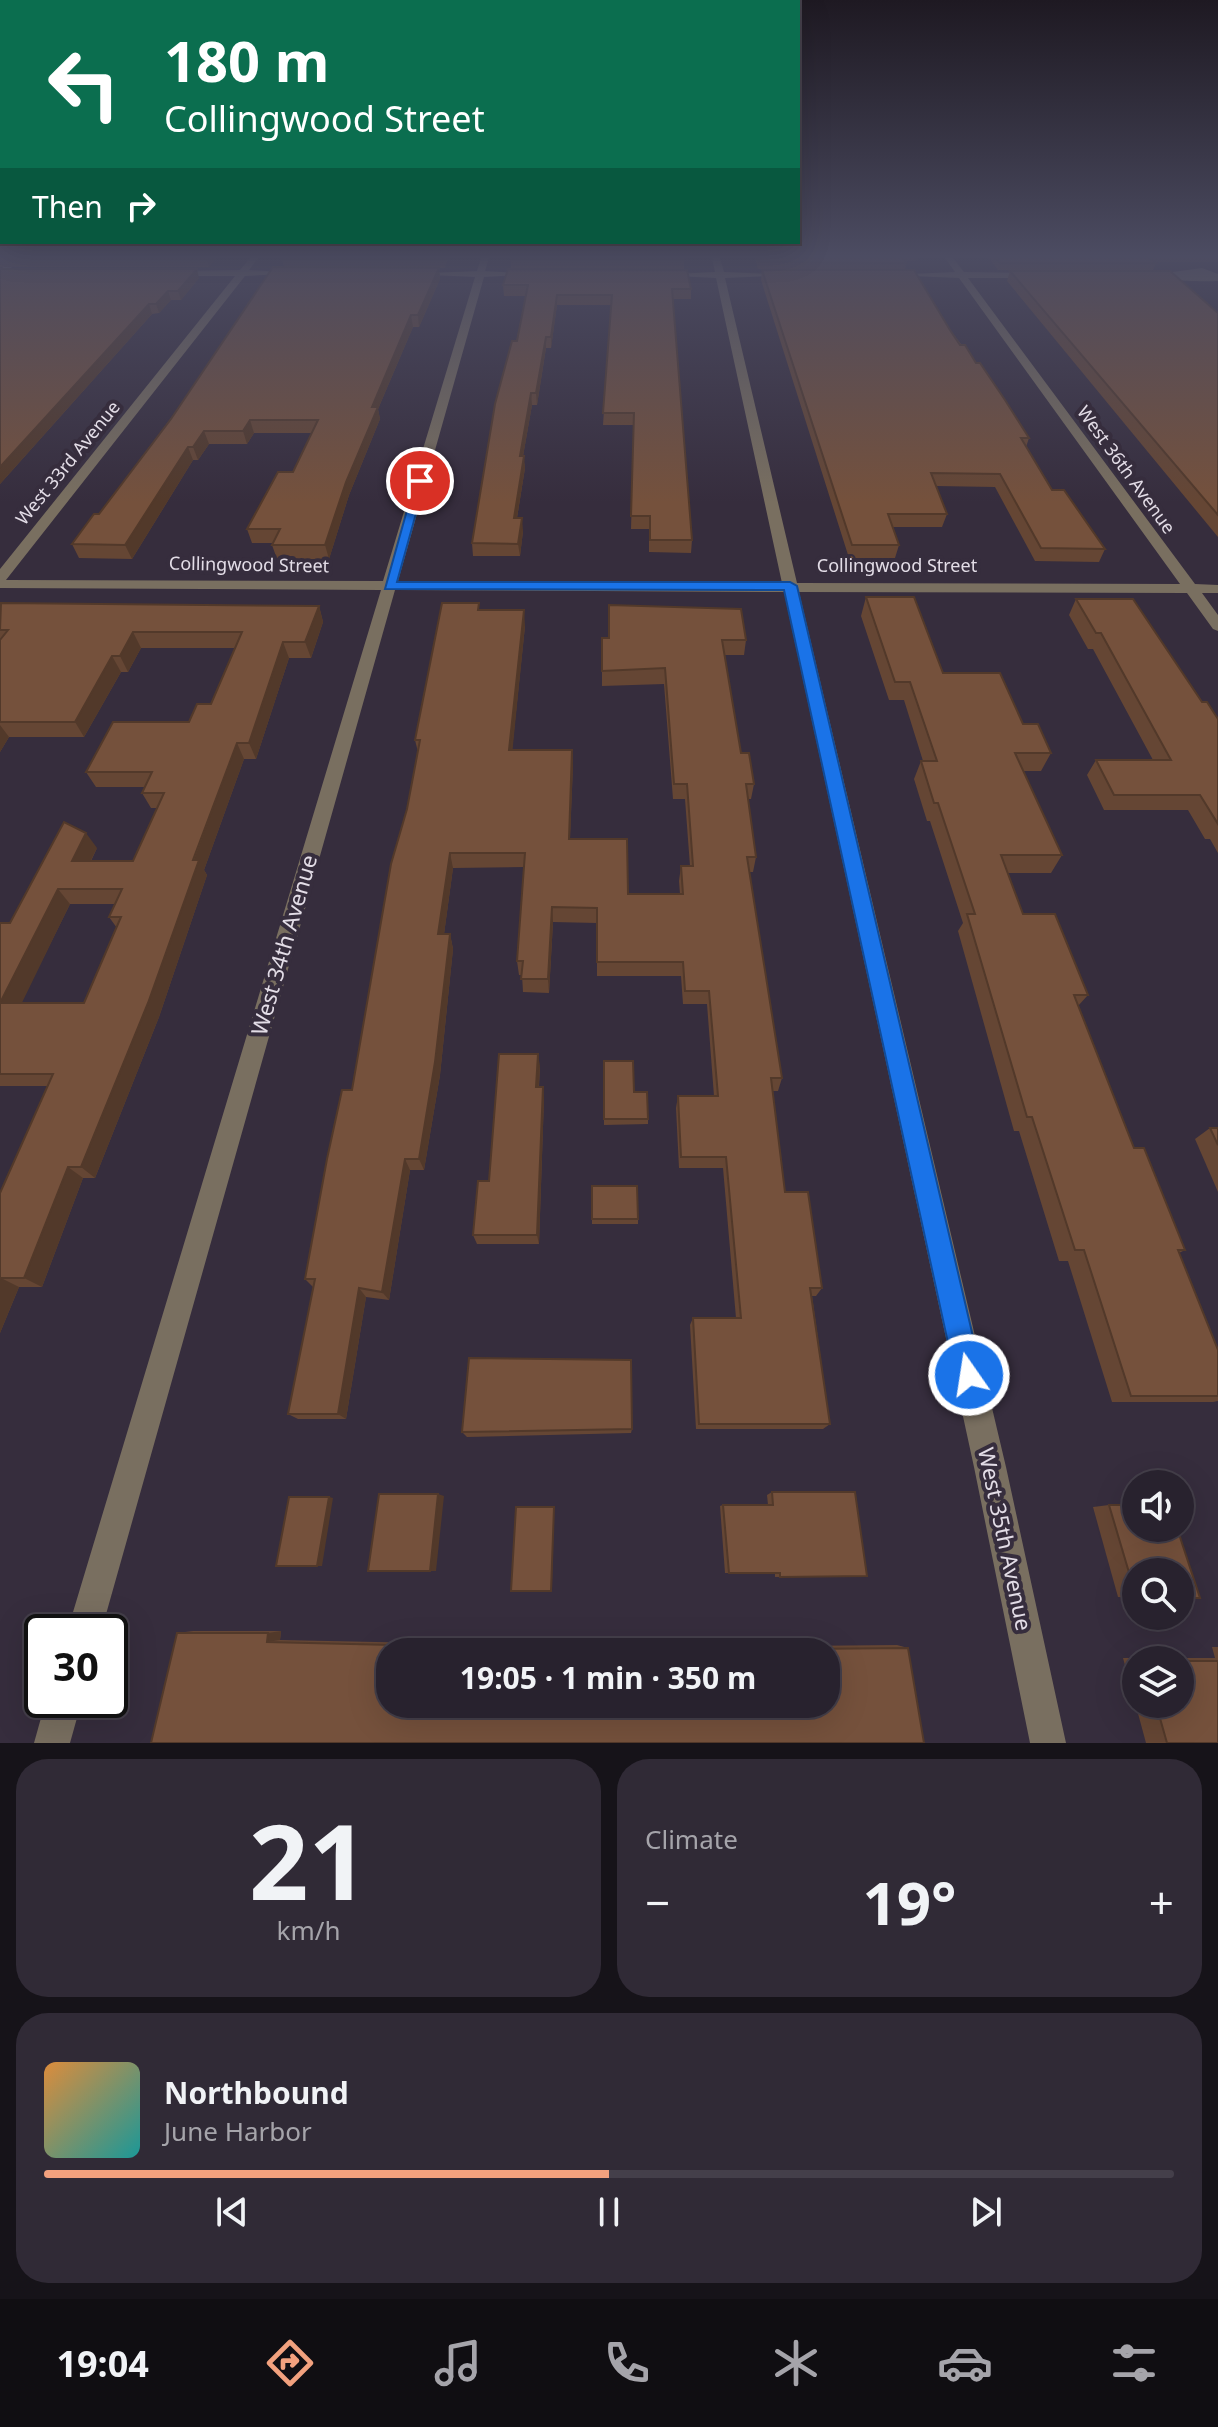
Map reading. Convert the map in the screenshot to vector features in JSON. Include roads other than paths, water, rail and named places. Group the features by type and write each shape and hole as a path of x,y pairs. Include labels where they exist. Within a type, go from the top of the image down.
{"street":[{"name":"West 33rd Avenue","path":"0,578 189,339"},
{"name":"West 34th Avenue","path":"89,1614 461,339"},
{"name":"West 35th Avenue","path":"735,339 986,1452 1048,1743"},
{"name":"West 36th Avenue","path":"1008,339 1218,626"},
{"name":"Collingwood Street","path":"0,584 1218,589"},
{"path":"52,1743 59,1718"}]}
